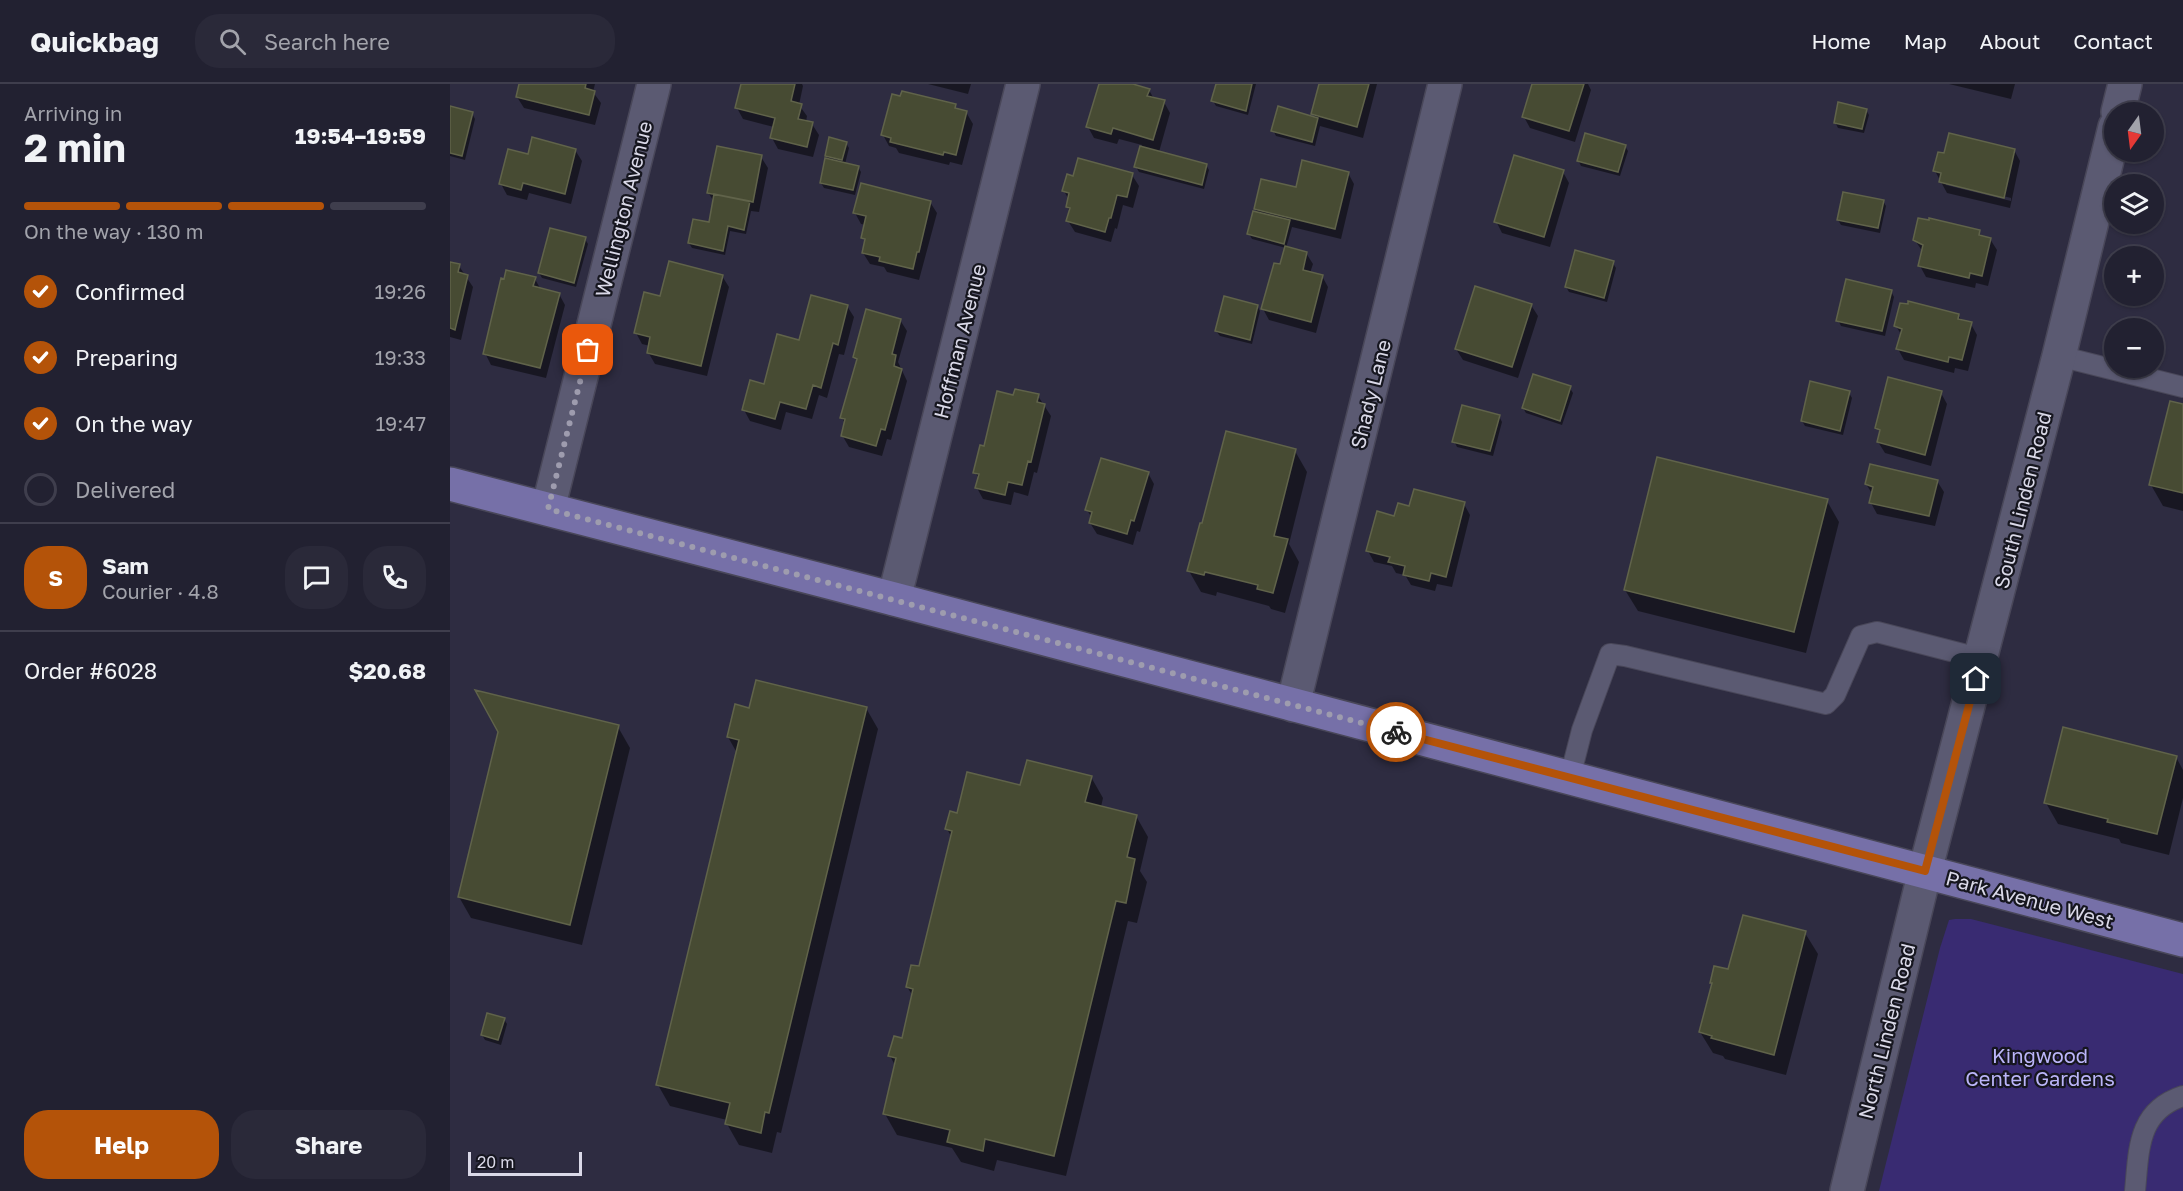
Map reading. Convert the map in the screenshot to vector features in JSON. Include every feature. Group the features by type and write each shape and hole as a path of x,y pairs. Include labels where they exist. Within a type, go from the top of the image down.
{"main road":[{"name":"Park Avenue West","path":"450,484 2183,940"}],"street":[{"name":"Wellington Avenue","path":"548,509 654,84"},
{"name":"Hoffman Avenue","path":"894,599 1023,84"},
{"name":"Shady Lane","path":"1293,705 1445,84"},
{"path":"2120,102 2125,84"},
{"name":"South Linden Road","path":"1925,871 1982,659 2106,162"},
{"name":"North Linden Road","path":"1847,1191 1925,871"}],"lane":[{"path":"2059,356 2183,387"},
{"path":"1570,777 1584,724 1610,654 1826,704 1835,695 1861,636 1876,632 1982,659"},
{"path":"2135,1191 2139,1150 2145,1128 2154,1112 2169,1101 2183,1096"}],"green space":[{"name":"Kingwood Center Gardens","path":"1971,919 2183,974 2183,1191 1879,1191 1940,948 1949,920"}],"building":[{"path":"519,84 586,84 585,88 595,91 589,115 516,97"},
{"path":"741,84 795,84 791,101 802,104 798,119 813,122 807,147 770,138 775,118 735,108"},
{"path":"1099,84 1133,84 1150,89 1147,96 1165,100 1153,140 1113,128 1111,134 1086,127"},
{"path":"1216,84 1252,84 1246,111 1211,101"},
{"path":"1319,84 1369,84 1357,127 1311,114"},
{"path":"1532,84 1584,84 1569,131 1522,117"},
{"path":"902,91 956,104 955,108 967,111 956,155 944,152 943,155 890,142 891,138 881,135 892,94 900,96"},
{"path":"1838,102 1867,109 1862,129 1834,123"},
{"path":"450,106 473,112 462,156 450,153"},
{"path":"1278,106 1318,118 1312,142 1271,131"},
{"path":"1585,133 1626,145 1618,172 1577,161"},
{"path":"1949,133 2015,149 2004,198 1939,182 1941,173 1933,171 1938,152 1944,153"},
{"path":"532,137 576,149 565,194 523,183 521,190 499,184 508,149 528,154"},
{"path":"829,137 847,142 842,160 825,156"},
{"path":"717,146 762,155 753,202 707,193"},
{"path":"1140,146 1207,164 1202,185 1134,167"},
{"path":"1514,155 1564,170 1544,237 1494,222"},
{"path":"825,158 859,166 853,190 820,183"},
{"path":"1078,158 1133,173 1127,197 1117,195 1105,232 1066,221 1070,208 1066,207 1069,193 1062,191 1067,174 1073,176"},
{"path":"1302,160 1349,172 1335,229 1254,209 1261,179 1296,187"},
{"path":"861,183 931,201 913,269 879,261 880,257 862,253 865,239 861,238 866,216 853,213"},
{"path":"1843,192 1884,200 1878,228 1837,220"},
{"path":"714,194 750,201 744,230 728,226 723,251 688,243 693,219 709,222"},
{"path":"1253,211 1290,220 1284,244 1247,234"},
{"path":"1918,218 1929,220 1929,218 1980,230 1979,235 1991,238 1982,276 1970,273 1969,278 1918,266 1923,245 1913,240"},
{"path":"550,228 586,237 574,283 538,273"},
{"path":"1285,246 1307,252 1303,270 1323,275 1311,322 1261,309 1274,263 1280,264"},
{"path":"1575,250 1614,261 1604,298 1565,287"},
{"path":"669,261 723,275 701,366 647,353 650,337 634,333 644,292 660,296"},
{"path":"450,262 460,264 458,272 468,275 455,330 450,328"},
{"path":"506,270 536,277 533,286 560,293 540,368 483,354 501,278 504,279"},
{"path":"1846,279 1892,290 1882,331 1836,321"},
{"path":"1475,286 1532,304 1512,367 1455,349"},
{"path":"811,295 848,305 838,345 833,343 821,388 813,385 806,409 780,402 775,419 742,410 750,380 764,384 777,334 799,340"},
{"path":"1224,296 1258,305 1250,340 1215,331"},
{"path":"1908,301 1959,314 1958,319 1972,322 1962,360 1949,357 1948,362 1896,349 1902,329 1894,326 1900,303 1908,304"},
{"path":"866,309 901,319 892,354 896,355 894,366 902,369 885,430 881,429 876,446 841,436 845,419 840,418 857,359 853,357"},
{"path":"1533,374 1571,386 1560,421 1522,408"},
{"path":"1888,377 1942,391 1925,455 1877,442 1880,430 1875,428"},
{"path":"1810,381 1850,391 1840,431 1801,421"},
{"path":"1015,389 1039,394 1037,402 1045,404 1031,462 1028,461 1022,485 1008,482 1005,495 975,488 979,474 973,473 980,445 984,446 997,391 1013,395"},
{"path":"2170,401 2183,404 2183,493 2149,485"},
{"path":"1462,405 1500,415 1490,451 1452,442"},
{"path":"1226,431 1296,449 1274,536 1288,539 1273,593 1257,589 1258,585 1205,572 1204,575 1187,571"},
{"path":"1657,457 1828,499 1794,632 1624,590"},
{"path":"1101,458 1149,472 1134,521 1131,520 1127,534 1089,523 1092,512 1085,510"},
{"path":"1870,464 1938,480 1929,516 1869,503 1873,487 1865,484"},
{"path":"1414,489 1465,502 1446,577 1431,573 1429,581 1403,575 1405,566 1388,562 1390,557 1366,551 1377,511 1394,516 1398,503 1409,506"},
{"path":"756,680 867,707 769,1113 765,1112 761,1133 725,1124 730,1103 656,1085 739,740 727,737 735,704 749,708"},
{"path":"475,690 619,725 570,925 458,897 498,732"},
{"path":"2063,727 2177,756 2157,834 2044,803"},
{"path":"1027,760 1092,776 1085,802 1137,815 1127,857 1135,859 1126,903 1116,901 1054,1156 985,1139 983,1151 947,1142 950,1130 883,1114 896,1058 888,1056 894,1036 902,1038 913,989 906,987 911,965 919,966 952,831 945,829 950,811 957,813 967,772 1020,785"},
{"path":"1743,915 1806,931 1774,1055 1711,1038 1712,1036 1699,1032 1712,983 1710,983 1714,966 1728,969"},
{"path":"487,1013 505,1018 498,1040 481,1035"}],"way so far":[{"path":"588,350 548,509 1396,732"}],"route":[{"path":"1396,732 1925,871 1976,679"}]}
